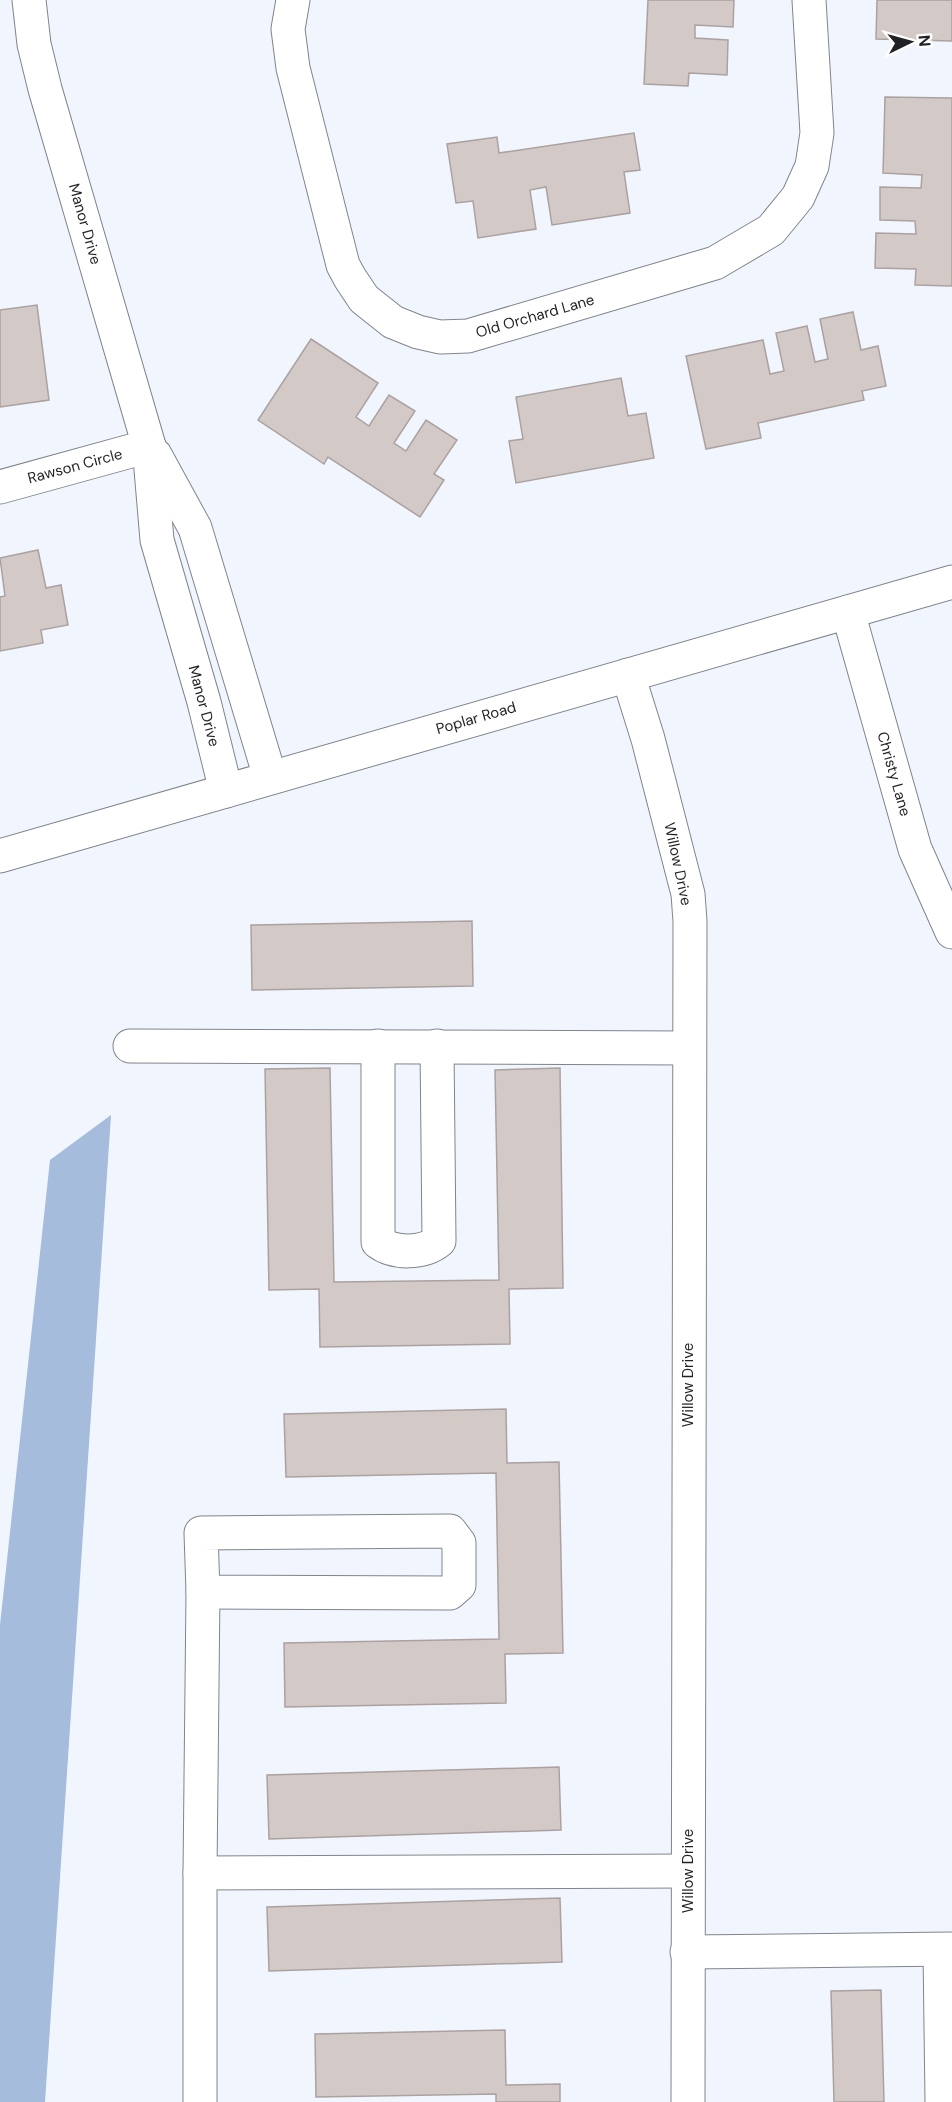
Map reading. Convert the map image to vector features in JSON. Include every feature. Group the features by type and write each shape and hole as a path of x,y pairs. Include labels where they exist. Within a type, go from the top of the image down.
{"street":[{"name":"Manor Drive","path":"28,0 34,44 45,89 149,446 157,540 204,702 226,791"},
{"name":"Old Orchard Lane","path":"293,0 288,28 293,68 343,265 364,299 393,322 418,332 440,337 468,336 679,275 715,263 771,230 798,197 812,166 817,134 809,0"},
{"name":"Manor Drive","path":"149,446 195,528 270,777"},
{"name":"Rawson Circle","path":"0,487 149,446"},
{"name":"Poplar Road","path":"0,856 952,582"},
{"name":"Christy Lane","path":"848,612 915,849 952,932"},
{"name":"Willow Drive","path":"628,675 648,739 688,894 688,2102"},
{"path":"130,1046 689,1048"},
{"path":"378,1046 378,1242 389,1251 430,1248 439,1242 437,1046"},
{"path":"200,2102 203,1592 201,1533 450,1531 459,1543 459,1585 450,1593 203,1592"},
{"path":"200,1873 688,1871"},
{"path":"687,1952 946,1949 942,2102"}],"shaded area":[{"path":"111,1115 45,2102 0,2102 0,1625 50,1160"}],"building":[{"path":"648,0 734,0 733,27 695,25 695,38 728,40 727,75 689,73 688,86 644,84"},
{"path":"877,0 952,0 952,41 876,39"},
{"path":"885,97 952,98 952,286 915,285 916,269 875,268 876,233 916,234 915,221 880,220 880,187 921,188 922,175 883,173"},
{"path":"634,133 640,170 624,172 630,213 552,225 546,187 530,190 536,229 478,238 473,201 456,203 447,144 497,137 499,153"},
{"path":"37,305 49,400 0,407 0,310"},
{"path":"853,312 861,350 878,346 886,386 862,391 864,400 758,423 761,438 706,449 686,356 763,340 770,374 784,371 776,333 807,326 815,362 828,359 820,319"},
{"path":"311,339 378,383 356,417 369,426 389,395 415,411 394,443 406,451 426,420 457,440 434,474 444,480 420,517 328,457 324,464 258,420"},
{"path":"621,378 628,416 646,413 654,458 516,483 509,441 523,439 516,397"},
{"path":"38,550 46,588 61,585 68,625 41,630 43,643 0,651 0,597 5,596 0,558"},
{"path":"472,921 473,986 252,990 251,925"},
{"path":"330,1068 334,1282 499,1280 495,1070 560,1068 563,1288 509,1289 510,1344 320,1347 319,1289 269,1290 265,1069"},
{"path":"506,1409 507,1463 559,1462 563,1653 505,1654 506,1703 285,1707 284,1643 499,1639 496,1473 286,1477 284,1414"},
{"path":"559,1767 561,1830 269,1839 267,1775"},
{"path":"560,1898 562,1962 269,1971 267,1907"},
{"path":"881,1990 884,2102 834,2102 831,1991"},
{"path":"505,2030 506,2085 560,2084 560,2102 496,2102 496,2094 316,2097 315,2034"}]}
